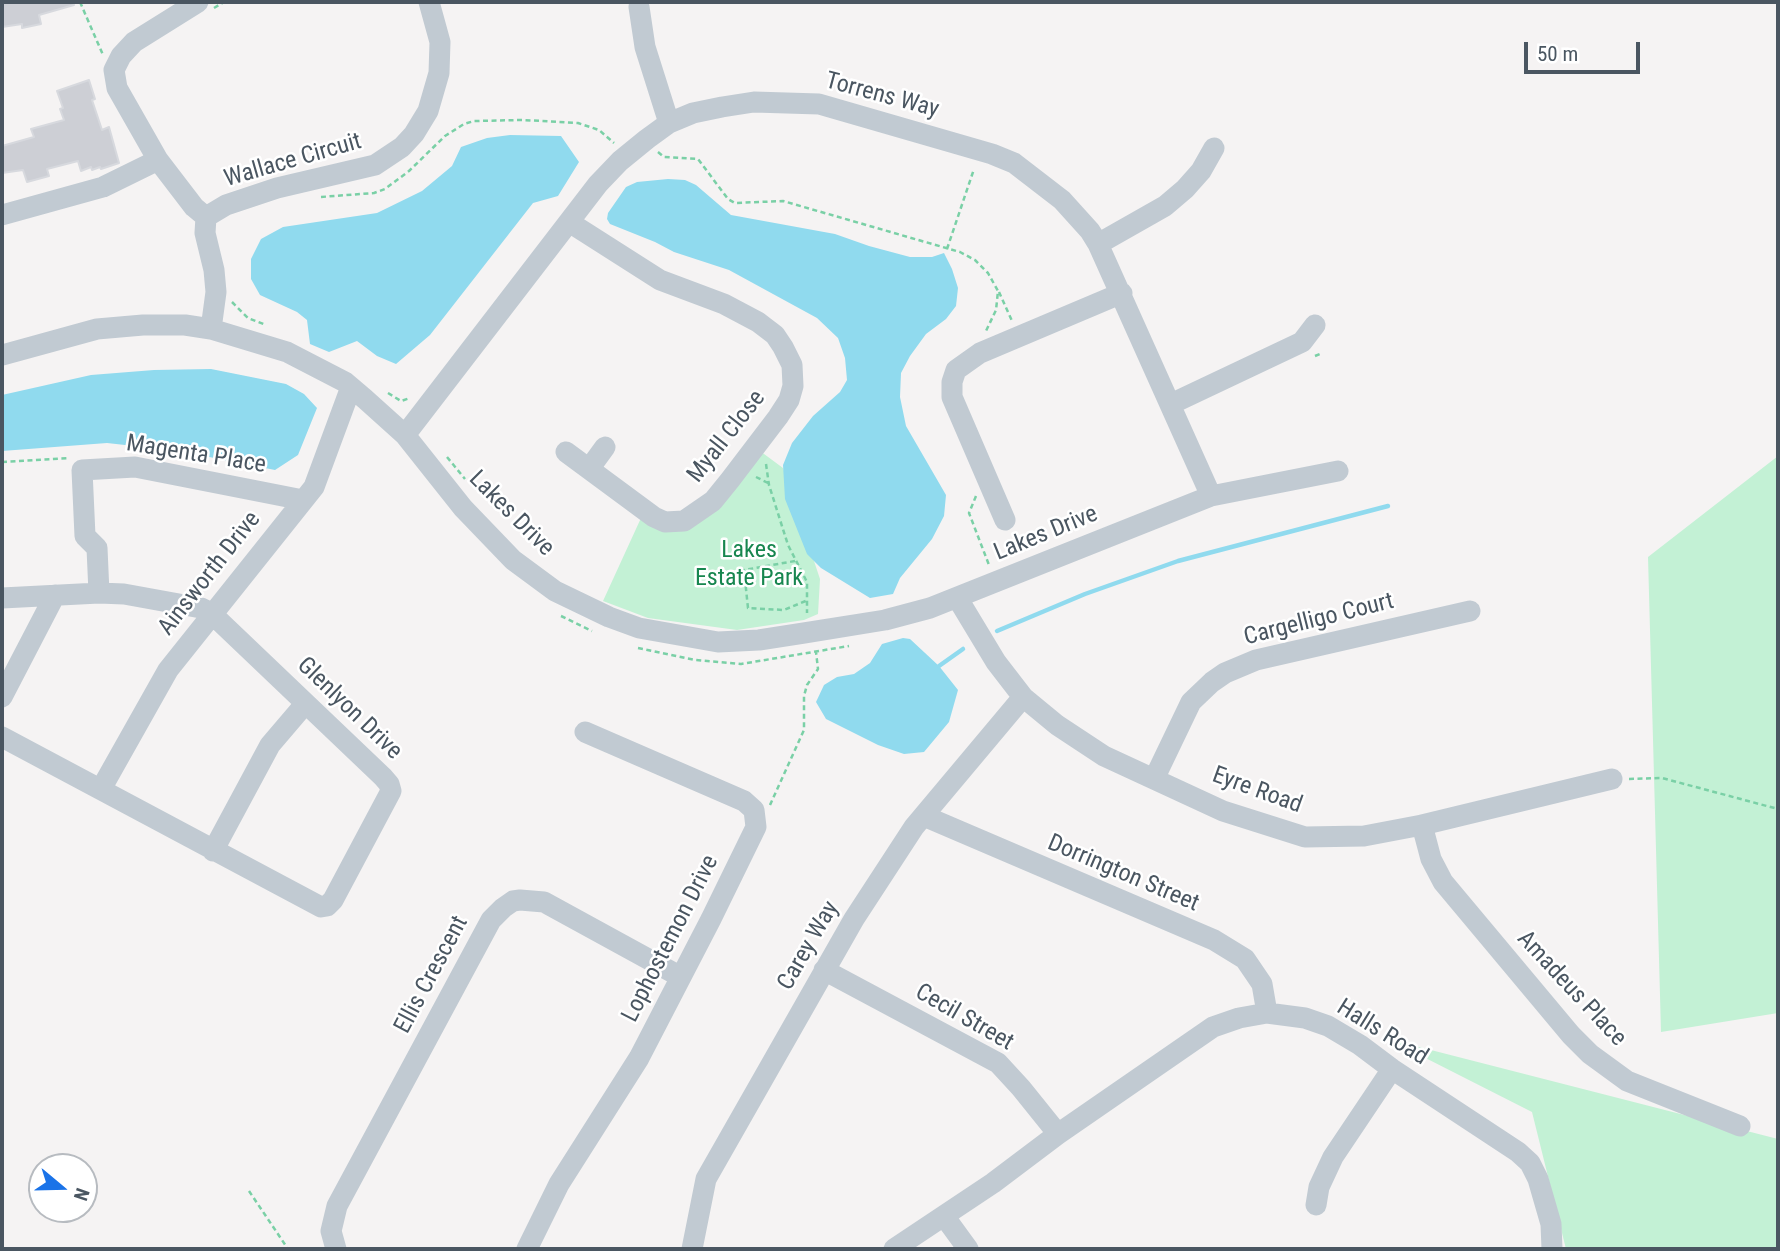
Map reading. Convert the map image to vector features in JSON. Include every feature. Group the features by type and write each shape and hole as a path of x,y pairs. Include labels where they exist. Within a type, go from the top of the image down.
{"street":[{"name":"Wallace Circuit","path":"206,217 226,205 252,196 374,165 401,147 423,120 439,73 439,42 429,2"},
{"path":"117,65 121,56 134,42 202,7"},
{"path":"639,7 647,55 669,123"},
{"name":"Wallace Circuit","path":"117,65 114,70 117,88 158,160 194,207 206,217"},
{"name":"Torrens Way","path":"405,435 598,184 621,161 669,123 693,113 754,102 819,104 1014,163 1062,200 1098,244 1211,496"},
{"path":"1098,244 1165,206 1201,171 1214,148"},
{"path":"2,215 103,187 158,160"},
{"name":"Wallace Circuit","path":"206,217 205,233 216,292 211,329"},
{"name":"Myall Close","path":"566,452 654,517 665,522 684,521 713,501 778,418 791,393 792,365 775,335 758,322 724,304 660,280 569,222"},
{"path":"1005,520 952,397 952,382 956,370 980,353 1122,293"},
{"name":"Lakes Drive","path":"2,355 97,329 143,325 185,325 211,329 242,336 287,352 351,387 405,435 463,508 513,559 555,591 639,628 718,642 759,640 885,620 957,599 1211,496 1338,471"},
{"path":"1171,404 1302,342 1315,325"},
{"name":"Ainsworth Drive","path":"101,789 168,670 314,487 351,387"},
{"path":"589,469 605,447"},
{"name":"Magenta Place","path":"99,593 97,548 85,536 82,470 135,467 303,500"},
{"name":"Glenlyon Drive","path":"2,598 124,594 201,608 211,613 383,777 391,791 332,900 327,906 314,905 2,738"},
{"path":"2,697 55,596"},
{"name":"Eyre Road","path":"957,599 996,662 1023,697 1057,725 1104,756 1223,810 1306,836 1364,836 1422,825 1612,779"},
{"name":"Cargelligo Court","path":"1155,777 1191,702 1225,673 1256,660 1470,611"},
{"name":"Carey Way","path":"692,1249 706,1179 854,919 924,816 1023,697"},
{"path":"213,851 270,745 305,704"},
{"name":"Lophostemon Drive","path":"527,1249 559,1184 639,1058 754,832 757,821 754,810 744,801 585,732"},
{"name":"Dorrington Street","path":"924,816 1214,940 1245,958 1262,984 1267,1013"},
{"name":"Amadeus Place","path":"1422,825 1431,859 1443,882 1590,1054 1627,1081 1740,1126"},
{"name":"Ellis Crescent","path":"336,1249 331,1231 337,1206 491,919 503,908 513,901 544,902 681,977"},
{"name":"Cecil Street","path":"824,970 998,1063 1058,1134"},
{"name":"Halls Road","path":"894,1249 1213,1027 1239,1018 1267,1013 1295,1016 1328,1026 1518,1152 1530,1163 1544,1196 1551,1224 1552,1249"},
{"path":"1316,1205 1319,1187 1334,1157 1392,1069"},
{"path":"944,1216 968,1249"}],"path":[{"path":"80,2 100,51 117,65"},
{"path":"202,7 224,2"},
{"path":"317,198 374,193 385,189 410,171 445,136 474,121 578,123 599,130 614,143"},
{"path":"658,152 664,157 698,159 728,199 735,203 783,201 947,248 975,260 988,273 1014,323"},
{"path":"947,248 977,164"},
{"path":"979,337 985,332 996,310 997,289"},
{"path":"230,299 248,318 273,328"},
{"path":"1312,358 1322,353"},
{"path":"382,389 401,401 413,395 426,407"},
{"path":"447,456 467,482"},
{"path":"749,477 757,477 768,483"},
{"path":"977,488 969,513 989,566"},
{"path":"788,545 807,582 806,617"},
{"path":"795,561 744,570 748,608 784,610 808,600"},
{"path":"553,611 598,633"},
{"path":"629,645 717,663 741,664 854,644"},
{"path":"768,809 804,730 804,696 807,685 818,669 816,652"},
{"path":"1612,779 1662,778 1778,809"},
{"path":"249,1191 288,1249"}],"green space":[{"name":"Lakes Estate Park","path":"760,451 783,468 820,579 818,614 804,620 737,630 648,618 603,601 641,518 682,531"},
{"path":"1778,456 1778,1013 1661,1032 1648,557"},
{"path":"1388,1039 1778,1139 1778,1249 1566,1249 1532,1112"}],"water":[{"path":"510,135 561,136 579,162 558,196 533,203 430,335 396,364 377,356 357,341 329,352 310,344 307,320 297,312 260,295 251,279 251,259 261,239 283,227 377,213 422,191 452,166 461,147 487,138"},
{"path":"685,180 696,185 731,215 835,234 910,257 932,257 944,253 958,288 956,306 946,319 926,334 910,356 901,373 900,397 906,426 946,495 944,516 932,539 900,578 893,594 870,598 821,568 807,554 785,499 783,465 792,443 813,416 840,392 847,380 845,358 838,338 817,318 729,270 674,252 610,224 608,213 626,187 637,182"},
{"path":"211,369 286,384 304,394 317,408 298,455 275,470 179,451 107,443 2,451 2,395 91,375"},
{"path":"903,638 910,639 939,666 958,690 949,722 924,752 904,754 878,745 826,719 816,702 824,685 837,677 854,674 870,663 882,644"}],"building":[{"path":"2,2 73,2 74,5 39,15 41,24 22,28 22,24 2,27"},
{"path":"89,80 95,99 92,100 102,130 109,127 119,163 101,169 92,170 91,167 81,171 78,161 47,169 49,176 27,182 23,170 2,173 2,146 34,137 31,129 64,120 57,91"}],"waterway":[{"path":"997,631 1085,594 1178,561 1388,506"},
{"path":"939,666 963,649"}]}
